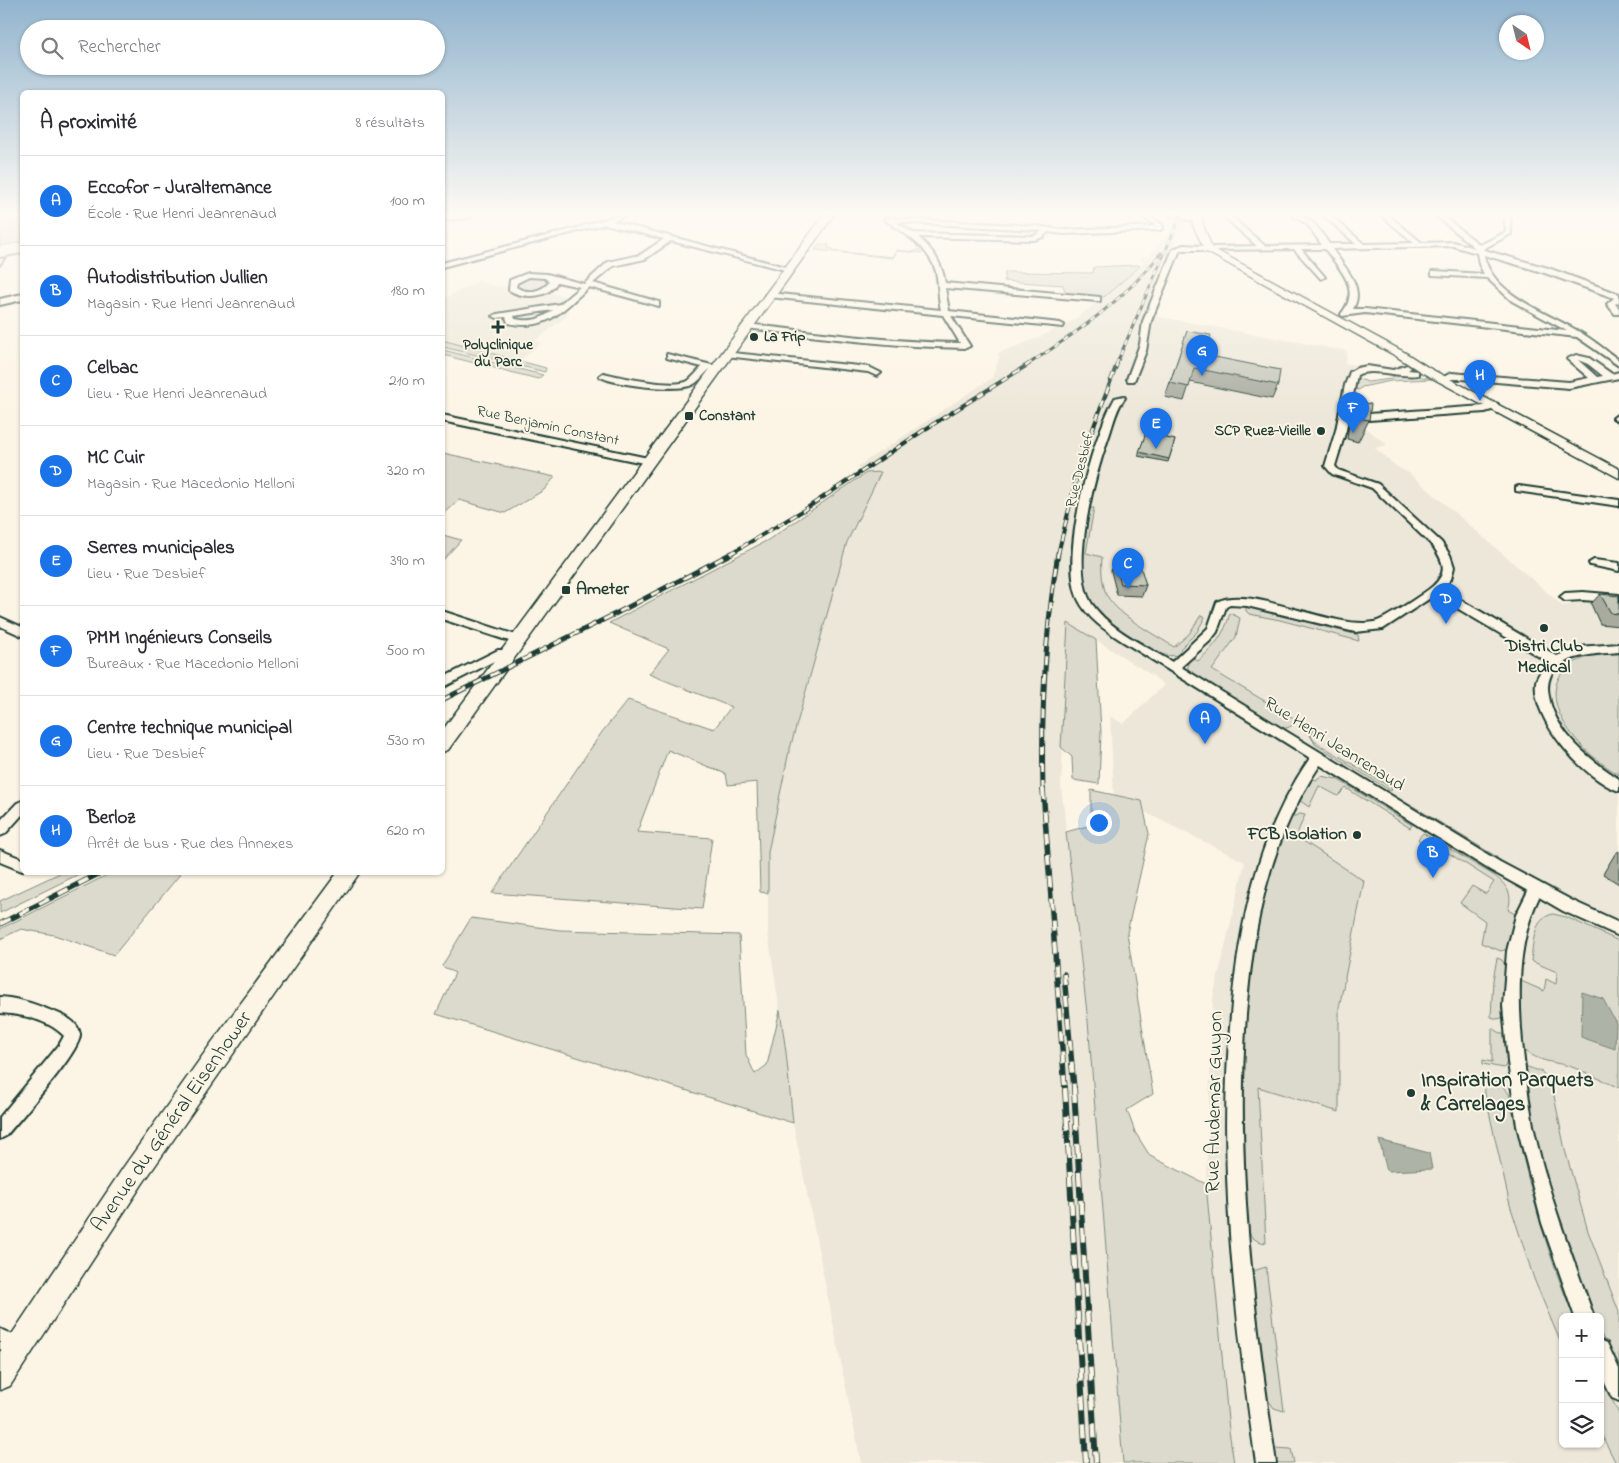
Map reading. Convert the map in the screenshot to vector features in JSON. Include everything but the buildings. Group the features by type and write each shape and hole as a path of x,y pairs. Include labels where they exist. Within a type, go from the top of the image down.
{"main road":[{"path":"445,741 648,461 712,367 726,354 778,283"},
{"path":"1276,283 1340,316 1360,332 1392,350 1416,370 1448,381 1619,474"},
{"name":"Avenue du Général Eisenhower","path":"0,1376 9,1343 134,1174 218,1053 348,875"}],"street":[{"path":"513,283 512,288 519,292 539,292 550,287 552,283"},
{"path":"577,283 656,304"},
{"path":"1131,379 1147,331 1147,321 1163,283"},
{"path":"1340,316 1354,296 1354,287 1352,283"},
{"path":"1497,283 1525,306 1579,335 1619,364"},
{"path":"1580,283 1619,298"},
{"path":"510,315 510,319 514,322 531,324 547,319 586,285"},
{"path":"746,326 847,338 966,346 947,314 942,285 1097,299"},
{"path":"769,295 1060,325"},
{"path":"0,302 20,297"},
{"path":"1618,312 1611,304 1619,298"},
{"path":"497,316 562,306"},
{"path":"1340,316 1366,311 1579,335"},
{"path":"726,354 869,370 877,374"},
{"path":"670,356 712,367"},
{"path":"1596,380 1571,359 1578,357 1585,360 1608,376"},
{"path":"603,376 633,382 683,385 692,382 712,367"},
{"path":"1173,668 1206,638 1213,629 1221,605 1228,601 1246,602 1349,627 1366,629 1382,624 1435,590 1446,579 1449,567 1441,550 1375,486 1335,472 1330,466 1344,416 1349,385 1354,374 1360,370 1367,369 1394,373 1416,370"},
{"path":"1448,381 1476,377 1569,386 1619,375"},
{"name":"Rue Desbief","path":"1078,552 1094,469 1108,424 1118,400 1122,398"},
{"path":"1344,416 1368,418 1485,409 1495,406"},
{"name":"Rue Benjamin Constant","path":"445,419 648,461"},
{"path":"1519,489 1619,503"},
{"name":"Rue Henri Jeanrenaud","path":"1078,552 1080,590 1092,611 1116,632 1536,889 1582,913 1619,929"},
{"path":"1594,563 1619,567"},
{"path":"1435,590 1554,660"},
{"path":"1565,597 1583,596 1619,599"},
{"path":"445,617 518,640"},
{"path":"0,621 20,631"},
{"path":"1619,648 1596,647 1569,653 1554,660 1548,666 1541,683 1547,714 1558,733 1573,750 1619,786"},
{"path":"445,682 498,654 508,654"},
{"name":"Rue Audemar Guyon","path":"1266,1463 1245,1313 1235,1200 1234,1065 1246,946 1257,888 1270,848 1289,802 1305,773 1318,757"},
{"path":"0,830 20,809"},
{"path":"0,856 20,864"},
{"path":"1536,889 1523,914 1516,951 1511,1006 1516,1062 1525,1126 1550,1223 1584,1313"},
{"path":"0,1005 14,1006 63,1024 72,1033 72,1039 65,1051 0,1130"},
{"path":"1604,1358 1619,1391"}],"shaded area":[{"name":"Polyclinique du Parc","path":"474,283 486,283 498,287 509,286 511,290 546,291 569,298 558,308 567,310 569,314 535,341 541,343 519,361 445,341 445,298"},
{"path":"514,283 551,283 545,290 519,292"},
{"path":"1038,283 1120,283 1104,297 1066,294 1063,285"},
{"path":"1120,283 1161,283 1149,315 1347,351 1345,363 1361,366 1356,420 1387,445 1375,448 1397,467 1409,473 1563,606 1588,601 1619,604 1619,1463 1234,1463 1229,1431 1206,1184 1213,998 1245,862 1114,797 1110,716 1123,724 1164,685 1153,676 1069,623 1061,785 1088,1021 1123,1463 861,1463 793,1123 786,1052 768,933 768,852 788,756 847,542 880,472 866,473 857,467 992,378 999,358 998,353 1038,338 1074,320"},
{"path":"445,341 546,368 545,372 445,347"},
{"path":"445,350 543,375 538,379 445,356"},
{"path":"1412,375 1432,379 1391,381 1362,387 1359,390 1352,388 1356,378 1368,382 1391,379 1393,376"},
{"path":"445,453 555,477 544,490 505,513 459,500 445,513"},
{"path":"881,472 847,542 788,756 768,852 768,893 760,892 757,782 728,785 726,774 668,750 637,832 712,838 702,909 492,893 602,732 628,700 714,729 731,707 649,674 669,649 609,623 768,540 866,473"},
{"path":"1091,508 1094,508 1086,553 1102,557 1105,591 1116,607 1135,623 1174,647 1189,634 1201,615 1205,617 1197,632 1180,649 1184,653 1172,656 1161,654 1151,649 1119,629 1103,616 1092,602 1086,588 1083,573 1083,555"},
{"path":"445,536 461,540 445,558"},
{"path":"1246,607 1358,635 1359,641 1280,620 1249,614 1246,611"},
{"path":"1230,613 1240,618 1236,637 1212,670 1297,720 1290,727 1282,728 1275,725 1194,676 1188,669 1188,662 1192,658 1198,661 1218,640"},
{"path":"1068,623 1096,640 1101,732 1099,784 1073,780 1072,757 1061,747"},
{"path":"1619,654 1619,775 1585,749 1575,738 1564,723 1555,695 1557,683 1563,672 1587,657"},
{"path":"1314,729 1311,736 1314,741 1392,788 1391,791 1315,744 1310,735"},
{"path":"1321,776 1337,779 1412,825 1410,828 1346,788 1338,796 1319,786 1309,807 1299,800 1310,777 1316,780"},
{"path":"1091,790 1142,801 1149,834 1127,933 1153,1094 1127,1110 1135,1132 1150,1156 1206,1184 1229,1431 1234,1463 1123,1463 1088,1021 1066,832 1091,825"},
{"path":"1411,805 1497,857 1495,860 1414,810"},
{"path":"1300,814 1305,815 1296,836 1364,881 1339,1008 1339,1112 1258,1087 1266,1243 1257,1241 1251,1236 1245,1220 1243,1118 1246,1017 1251,967 1259,918 1271,868 1288,819"},
{"path":"1423,833 1495,876 1506,887 1510,895 1508,910 1515,914 1507,949 1501,951 1481,943 1485,921 1460,903 1472,886 1486,894 1494,882 1436,845 1431,850 1418,839"},
{"path":"56,875 77,875 0,913 0,901"},
{"path":"107,875 179,875 114,955 54,935 21,929 0,939 0,929"},
{"path":"1553,914 1566,917 1619,941 1619,1088 1572,1067 1540,1059 1522,1048 1519,1012 1521,981 1544,991 1546,979 1556,984 1557,972 1531,961 1535,933 1538,926 1546,916"},
{"path":"471,918 560,930 739,935 746,1055 755,1074 767,1065 780,1010 793,1123 436,1014 455,973 442,966"},
{"path":"1497,958 1502,960 1506,967 1504,1017 1498,1019 1491,1017 1493,980"},
{"path":"1582,992 1603,999 1616,1023 1615,1049 1581,1037"},
{"path":"1492,1028 1504,1035 1507,1061 1503,1068 1483,1064 1483,1060 1492,1062"},
{"path":"1522,1065 1542,1072 1552,1086 1565,1150 1588,1231 1619,1312 1619,1372 1604,1340 1604,1313 1592,1313 1559,1223 1533,1132"},
{"path":"1484,1077 1500,1083 1509,1094 1544,1235 1572,1313 1559,1313 1559,1338 1534,1279 1510,1205 1485,1094"},
{"path":"1379,1140 1429,1153 1432,1169 1387,1171"},
{"path":"1266,1267 1284,1411 1274,1408 1266,1397 1251,1278 1253,1271"},
{"path":"1604,1383 1619,1414 1619,1463 1616,1463 1604,1440"},
{"path":"1274,1448 1291,1449 1294,1463 1276,1463"}],"railway":[{"path":"1027,365 1099,315 1135,283"},
{"path":"1116,365 1151,283"},
{"path":"730,554 804,510 924,430 1029,364"},
{"path":"1058,554 1080,464 1117,364"},
{"path":"445,699 732,553"},
{"path":"1043,789 1045,671 1058,553"},
{"path":"1043,789 1065,1089"},
{"path":"0,924 96,875"},
{"path":"1064,974 1074,1089"},
{"path":"1065,1088 1086,1463"},
{"path":"1074,1088 1096,1463"}],"place":[{"name":"Polyclinique du Parc","path":"498,327"},
{"name":"La Frip","path":"754,337"},
{"name":"Centre technique municipal","path":"1202,376"},
{"name":"Berloz","path":"1480,401"},
{"name":"Constant","path":"689,416"},
{"name":"SCP Ruez-Vieille","path":"1321,431"},
{"name":"PMM Ingénieurs Conseils","path":"1353,433"},
{"name":"Serres municipales","path":"1156,449"},
{"name":"Celbac","path":"1128,589"},
{"name":"Ameter","path":"566,590"},
{"name":"MC Cuir","path":"1446,624"},
{"name":"Distri Club Medical","path":"1544,628"},
{"name":"Eccofor - Juralternance","path":"1205,744"},
{"name":"FCB Isolation","path":"1357,835"},
{"name":"Autodistribution Jullien","path":"1433,878"},
{"name":"Inspiration Parquets & Carrelages","path":"1411,1093"}]}
